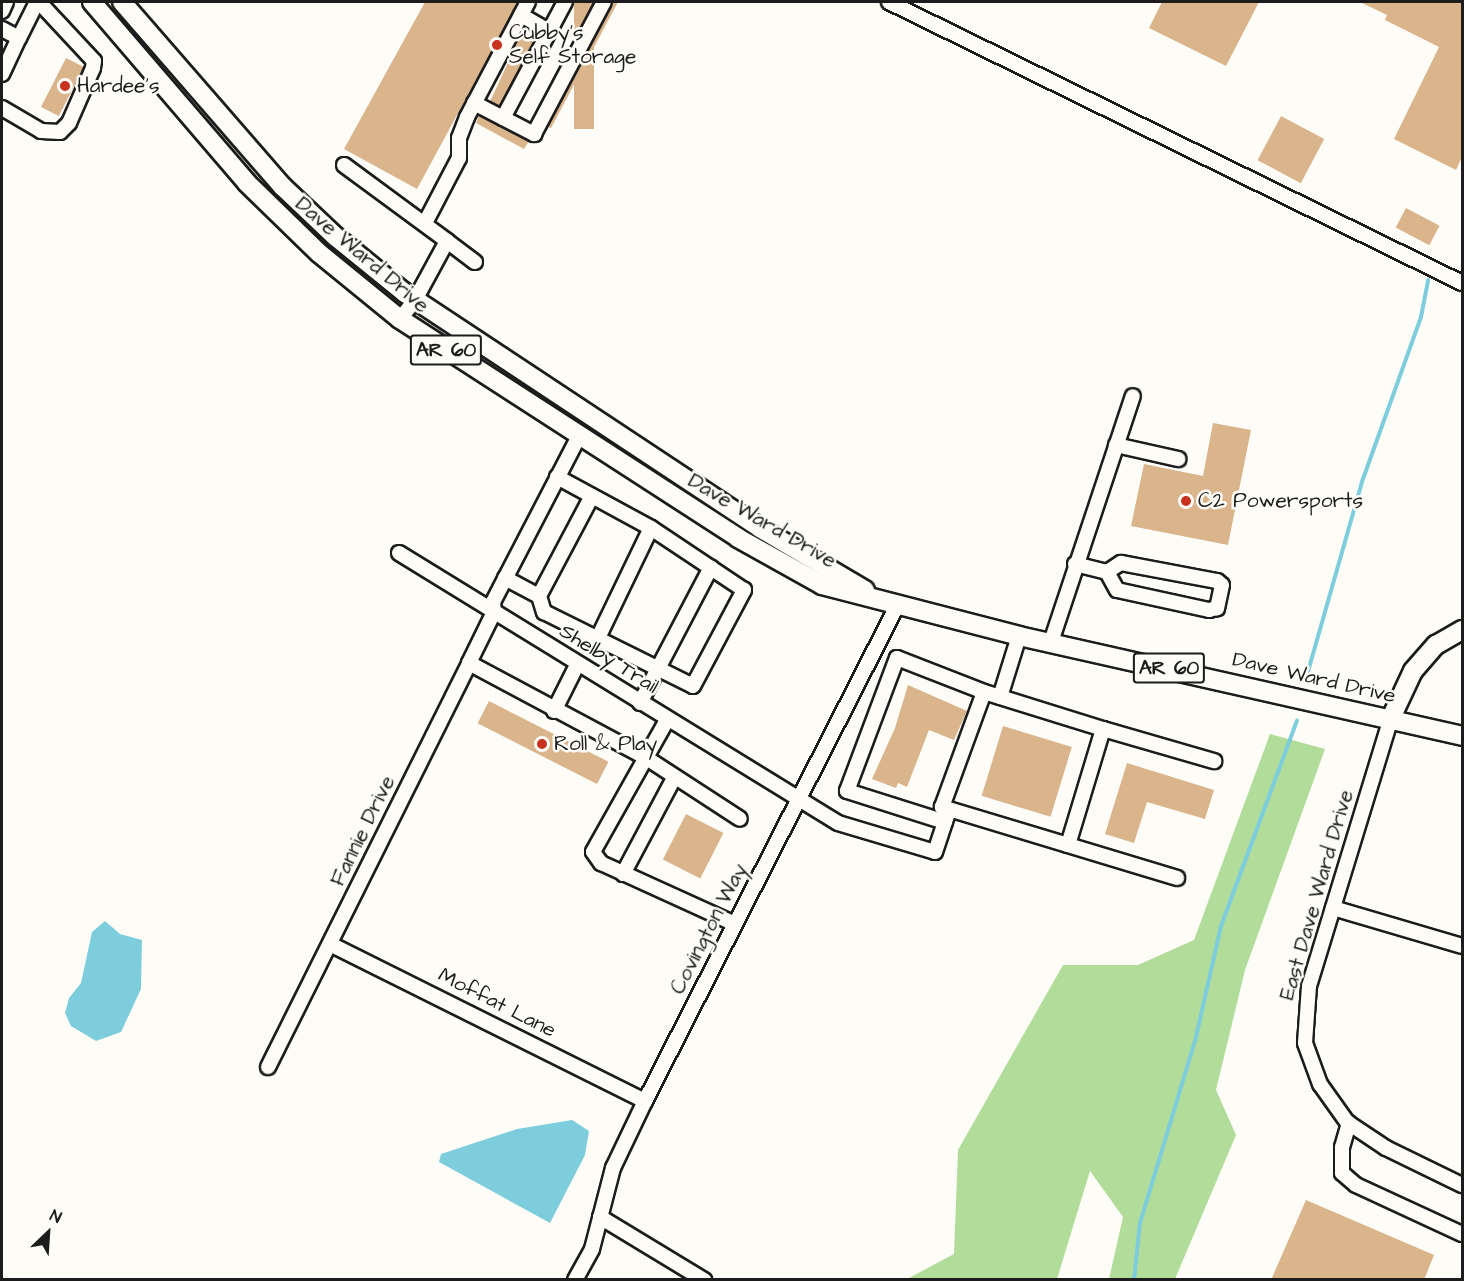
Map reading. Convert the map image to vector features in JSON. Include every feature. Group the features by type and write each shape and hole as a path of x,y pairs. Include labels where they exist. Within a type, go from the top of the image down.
{"main road":[{"name":"Dave Ward Drive","path":"92,2 247,183 319,253 400,319 738,538 813,579 1019,636 1391,718 1462,736"},
{"name":"Dave Ward Drive","path":"122,2 282,186 336,237 415,300 760,528 876,597"},
{"path":"1391,718 1413,671 1436,645 1462,630"}],"street":[{"path":"2,11 6,2"},
{"path":"2,74 38,2 94,61 69,123 60,132 40,131 2,108"},
{"path":"425,224 459,158 459,138 474,103 528,2"},
{"path":"503,118 565,2"},
{"path":"474,103 534,134 604,2"},
{"path":"889,2 1462,284"},
{"path":"521,15 549,31"},
{"path":"2,29 19,38"},
{"path":"344,165 475,262"},
{"path":"400,319 415,300 447,241"},
{"path":"1051,642 1132,396"},
{"name":"Fannie Drive","path":"268,1067 470,663 494,612 493,602 579,436"},
{"path":"1116,445 1178,459"},
{"path":"505,578 539,596 544,612 657,671 693,686 744,590 651,528 557,477"},
{"path":"539,596 592,496"},
{"path":"597,640 651,528"},
{"name":"Shelby Trail","path":"399,553 577,665 838,823 934,852 947,817"},
{"path":"1075,564 1107,572 1121,563 1217,581 1222,585 1217,608 1209,610 1117,590 1107,572"},
{"path":"640,703 711,567"},
{"name":"Covington Way","path":"574,1280 592,1249 613,1168 645,1101 898,604"},
{"path":"1000,697 1019,636"},
{"path":"1178,878 1068,845 847,791 897,657 984,692 1214,761"},
{"path":"470,663 554,711 645,757 740,819"},
{"path":"554,711 577,665"},
{"path":"947,817 942,807 984,692"},
{"name":"East Dave Ward Drive","path":"1391,718 1309,986 1305,1043 1320,1084 1349,1123 1386,1148 1462,1185"},
{"path":"667,720 593,852 601,863 735,924"},
{"path":"1068,845 1103,729"},
{"path":"623,874 674,778"},
{"path":"1332,908 1462,946"},
{"name":"Moffat Lane","path":"330,944 645,1101"},
{"path":"1349,1123 1342,1147 1342,1173 1356,1185 1462,1234"},
{"path":"600,1217 704,1280"}],"green space":[{"path":"1270,734 1325,749 1245,970 1216,1090 1236,1135 1175,1279 1109,1279 1123,1217 1090,1171 1057,1279 907,1279 954,1254 958,1150 1063,965 1138,965 1194,940"}],"water":[{"path":"105,921 120,934 142,940 141,989 121,1032 96,1041 71,1026 65,1013 69,998 81,983 92,932"},
{"path":"572,1120 589,1131 585,1155 550,1223 439,1162 441,1154 517,1129"}],"building":[{"path":"425,2 518,2 417,189 344,149"},
{"path":"574,2 594,2 594,129 574,129"},
{"path":"613,2 618,2 551,128 548,127"},
{"path":"1162,2 1259,2 1226,66 1149,28"},
{"path":"1360,2 1462,2 1462,157 1456,170 1394,139 1439,47 1385,20 1387,15"},
{"path":"521,35 534,41 503,107 490,101"},
{"name":"Hardee's","path":"66,58 84,67 59,116 41,107"},
{"path":"479,116 529,141 524,149 476,123"},
{"path":"1281,116 1324,139 1301,183 1258,160"},
{"path":"1406,208 1440,226 1429,245 1396,227"},
{"name":"C2 Powersports","path":"1213,423 1251,430 1228,545 1131,526 1144,464 1203,476"},
{"path":"908,685 967,711 954,740 929,730 907,787 898,783 896,788 872,779 895,728"},
{"path":"489,701 608,762 597,784 478,723"},
{"path":"1003,726 1072,747 1051,817 982,796"},
{"path":"1127,763 1214,790 1205,819 1147,802 1134,843 1105,834"},
{"path":"686,814 723,833 700,879 663,859"},
{"path":"1306,1200 1434,1255 1424,1280 1271,1280"}],"waterway":[{"path":"1307,675 1363,479 1421,317 1428,280"},
{"path":"1134,1280 1140,1223 1196,1037 1221,926 1297,721"}],"place":[{"name":"Cubby's Self Storage","path":"497,45"},
{"name":"Hardee's","path":"65,86"},
{"name":"C2 Powersports","path":"1186,501"},
{"name":"Roll & Play","path":"542,744"}]}
